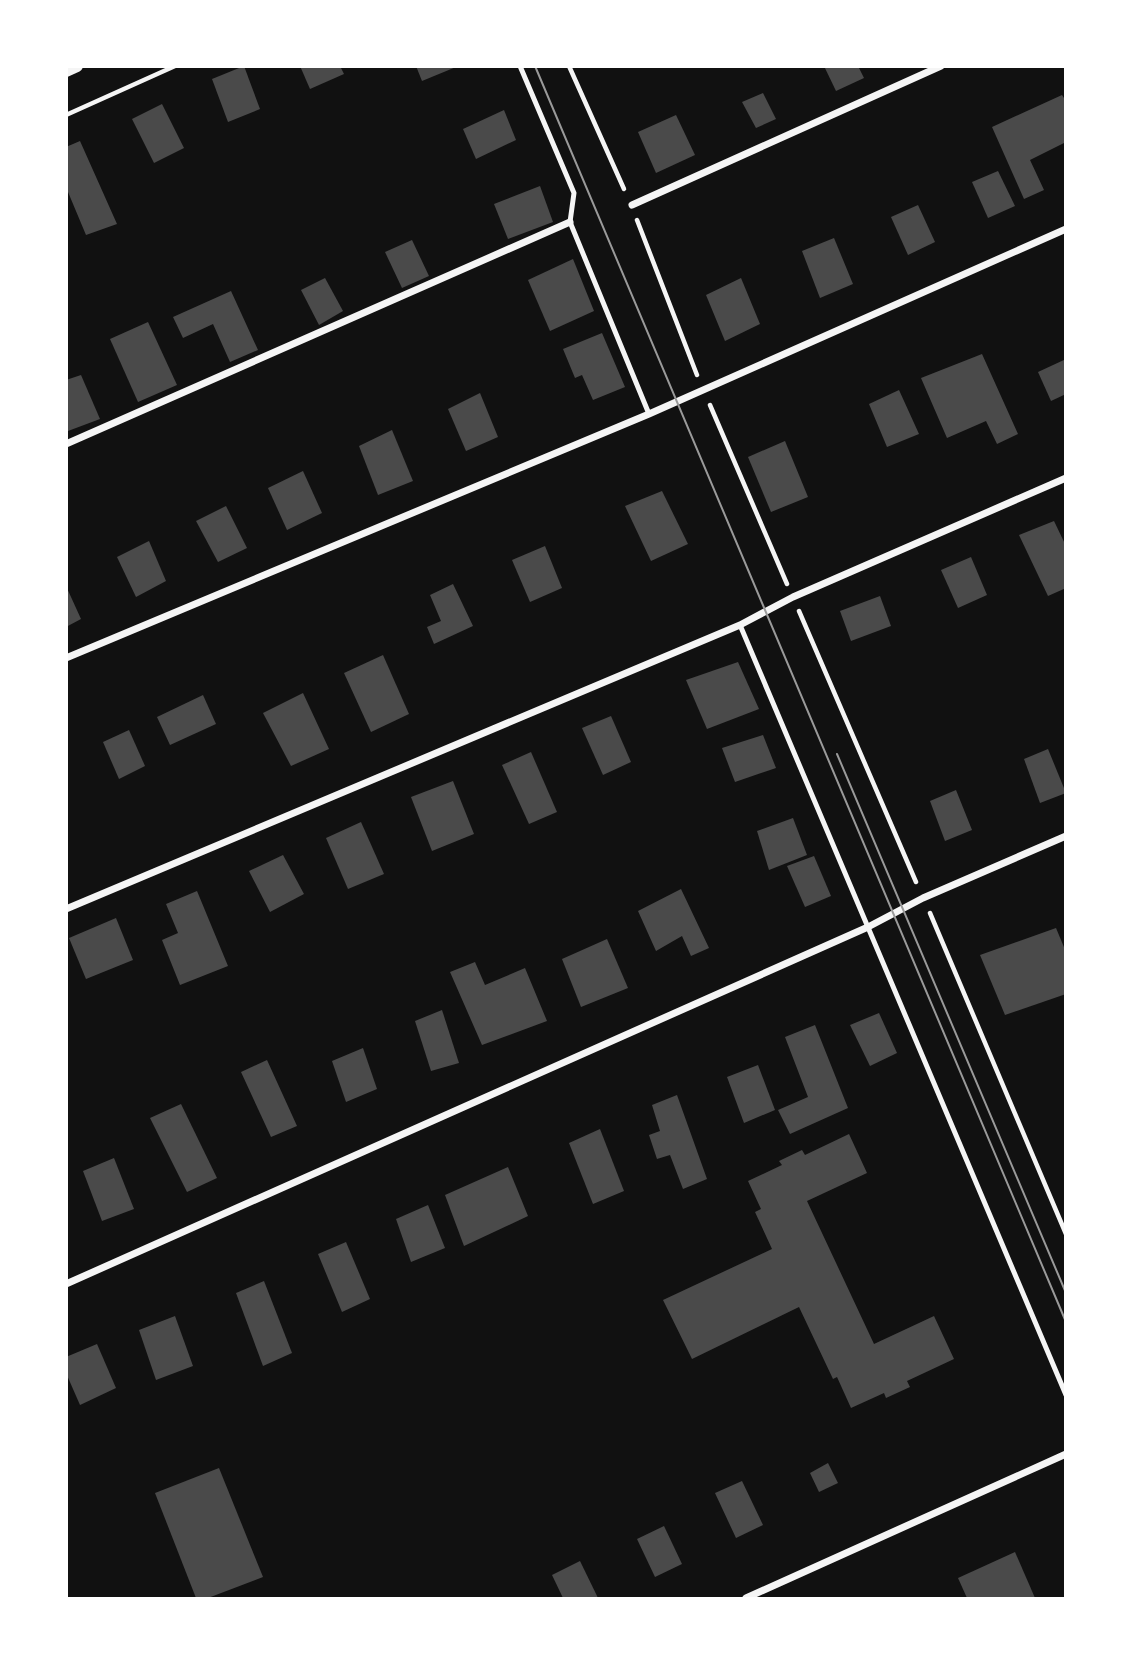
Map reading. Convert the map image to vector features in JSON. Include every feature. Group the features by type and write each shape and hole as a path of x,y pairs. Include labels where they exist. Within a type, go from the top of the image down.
{"street":[{"path":"66,71 77,66"},
{"path":"632,205 942,66"},
{"path":"66,444 570,222"},
{"path":"66,658 649,414 1066,229"},
{"path":"66,909 740,625 793,597 1066,478"},
{"path":"66,1284 1066,836"},
{"path":"746,1598 1066,1454"}],"lane":[{"path":"520,66 574,193 570,222 649,414"},
{"path":"740,625 1066,1395"}],"path":[{"path":"66,114 175,66"},
{"path":"569,66 632,205 703,389 1066,1234"}],"building":[{"path":"244,66 260,109 228,122 212,79"},
{"path":"300,66 340,66 344,74 310,89"},
{"path":"416,66 456,66 456,67 422,81"},
{"path":"824,66 858,66 864,78 836,91"},
{"path":"763,93 776,119 756,128 742,102"},
{"path":"1062,95 1066,101 1066,142 1030,160 1044,190 1024,199 992,127"},
{"path":"162,104 184,148 154,163 132,119"},
{"path":"504,110 516,140 476,159 463,129"},
{"path":"676,115 695,155 656,173 638,132"},
{"path":"80,141 117,224 86,235 68,192 66,193 66,147"},
{"path":"998,171 1015,206 988,218 972,182"},
{"path":"540,186 553,222 508,239 494,204"},
{"path":"918,205 935,242 908,255 891,217"},
{"path":"834,238 853,284 820,298 802,251"},
{"path":"412,240 429,276 402,288 385,252"},
{"path":"573,259 594,311 550,331 528,280"},
{"path":"325,278 343,311 319,325 301,290"},
{"path":"741,278 760,324 725,341 706,295"},
{"path":"231,291 258,350 230,362 213,324 183,338 173,317"},
{"path":"148,322 177,385 138,402 110,339"},
{"path":"602,333 625,387 593,400 582,375 575,378 563,349"},
{"path":"982,354 1018,434 997,444 986,421 947,438 921,378"},
{"path":"1066,359 1066,394 1051,401 1038,372"},
{"path":"81,375 100,419 68,431 66,380"},
{"path":"899,390 919,434 887,447 869,404"},
{"path":"480,393 498,437 466,451 448,409"},
{"path":"392,430 413,481 378,495 359,446"},
{"path":"785,441 808,497 771,512 748,457"},
{"path":"303,471 322,513 287,530 268,488"},
{"path":"662,491 688,544 651,561 625,506"},
{"path":"226,506 247,548 218,562 196,521"},
{"path":"1054,521 1066,546 1066,588 1048,596 1019,535"},
{"path":"149,541 166,581 136,597 117,557"},
{"path":"545,546 562,588 530,602 512,560"},
{"path":"971,557 987,595 958,608 941,570"},
{"path":"453,584 473,626 434,644 427,627 441,621 430,595"},
{"path":"66,586 81,619 66,627"},
{"path":"880,596 891,626 851,641 840,611"},
{"path":"383,655 409,714 371,732 344,673"},
{"path":"738,662 759,709 707,729 686,680"},
{"path":"303,693 329,749 291,766 263,713"},
{"path":"203,695 216,724 170,745 157,717"},
{"path":"611,716 631,762 603,775 582,728"},
{"path":"129,730 145,766 119,779 103,742"},
{"path":"763,735 776,768 735,782 722,748"},
{"path":"1048,749 1066,793 1040,803 1024,759"},
{"path":"531,752 557,812 529,824 502,765"},
{"path":"453,781 474,834 432,851 411,797"},
{"path":"956,790 972,830 945,841 930,801"},
{"path":"793,818 807,855 769,870 757,831"},
{"path":"361,822 384,874 348,889 326,838"},
{"path":"283,855 304,894 270,912 249,871"},
{"path":"814,856 831,896 805,907 787,866"},
{"path":"681,889 709,948 691,956 682,936 656,951 638,911"},
{"path":"197,891 228,966 180,985 162,940 178,933 166,904"},
{"path":"116,918 133,960 86,979 69,938"},
{"path":"1056,928 1066,952 1066,994 1005,1015 980,955"},
{"path":"607,939 628,988 581,1007 562,959"},
{"path":"475,962 485,985 525,968 547,1021 482,1045 450,972"},
{"path":"442,1010 459,1063 431,1071 415,1021"},
{"path":"879,1013 897,1053 870,1066 850,1025"},
{"path":"815,1025 848,1108 790,1134 778,1110 808,1097 785,1037"},
{"path":"363,1048 377,1089 346,1102 332,1061"},
{"path":"267,1060 297,1126 271,1137 241,1072"},
{"path":"758,1065 775,1110 744,1123 727,1077"},
{"path":"677,1095 707,1179 683,1189 670,1155 657,1159 649,1135 660,1131 652,1105"},
{"path":"181,1104 217,1178 187,1192 150,1118"},
{"path":"600,1129 624,1191 593,1204 569,1143"},
{"path":"849,1134 867,1173 807,1201 874,1344 934,1316 954,1359 907,1381 910,1387 886,1398 884,1393 851,1408 837,1377 833,1379 799,1307 692,1359 663,1300 772,1249 755,1212 761,1209 748,1181 782,1165 779,1161 802,1150 805,1155"},
{"path":"114,1158 134,1209 102,1221 83,1171"},
{"path":"508,1167 528,1216 464,1246 445,1195"},
{"path":"428,1205 445,1248 411,1262 396,1219"},
{"path":"346,1242 370,1299 342,1312 318,1254"},
{"path":"264,1281 292,1353 263,1366 236,1293"},
{"path":"175,1316 193,1366 156,1380 139,1330"},
{"path":"97,1344 116,1388 80,1405 66,1373 66,1357"},
{"path":"828,1463 838,1483 819,1492 810,1473"},
{"path":"219,1468 263,1577 208,1598 196,1598 155,1493"},
{"path":"742,1481 763,1525 736,1538 715,1493"},
{"path":"664,1526 682,1564 655,1577 637,1539"},
{"path":"1015,1552 1035,1598 967,1598 958,1578"},
{"path":"580,1561 598,1598 563,1598 552,1575"}],"tram line":[{"path":"535,66 1066,1322"},
{"path":"837,754 1066,1293"}]}
